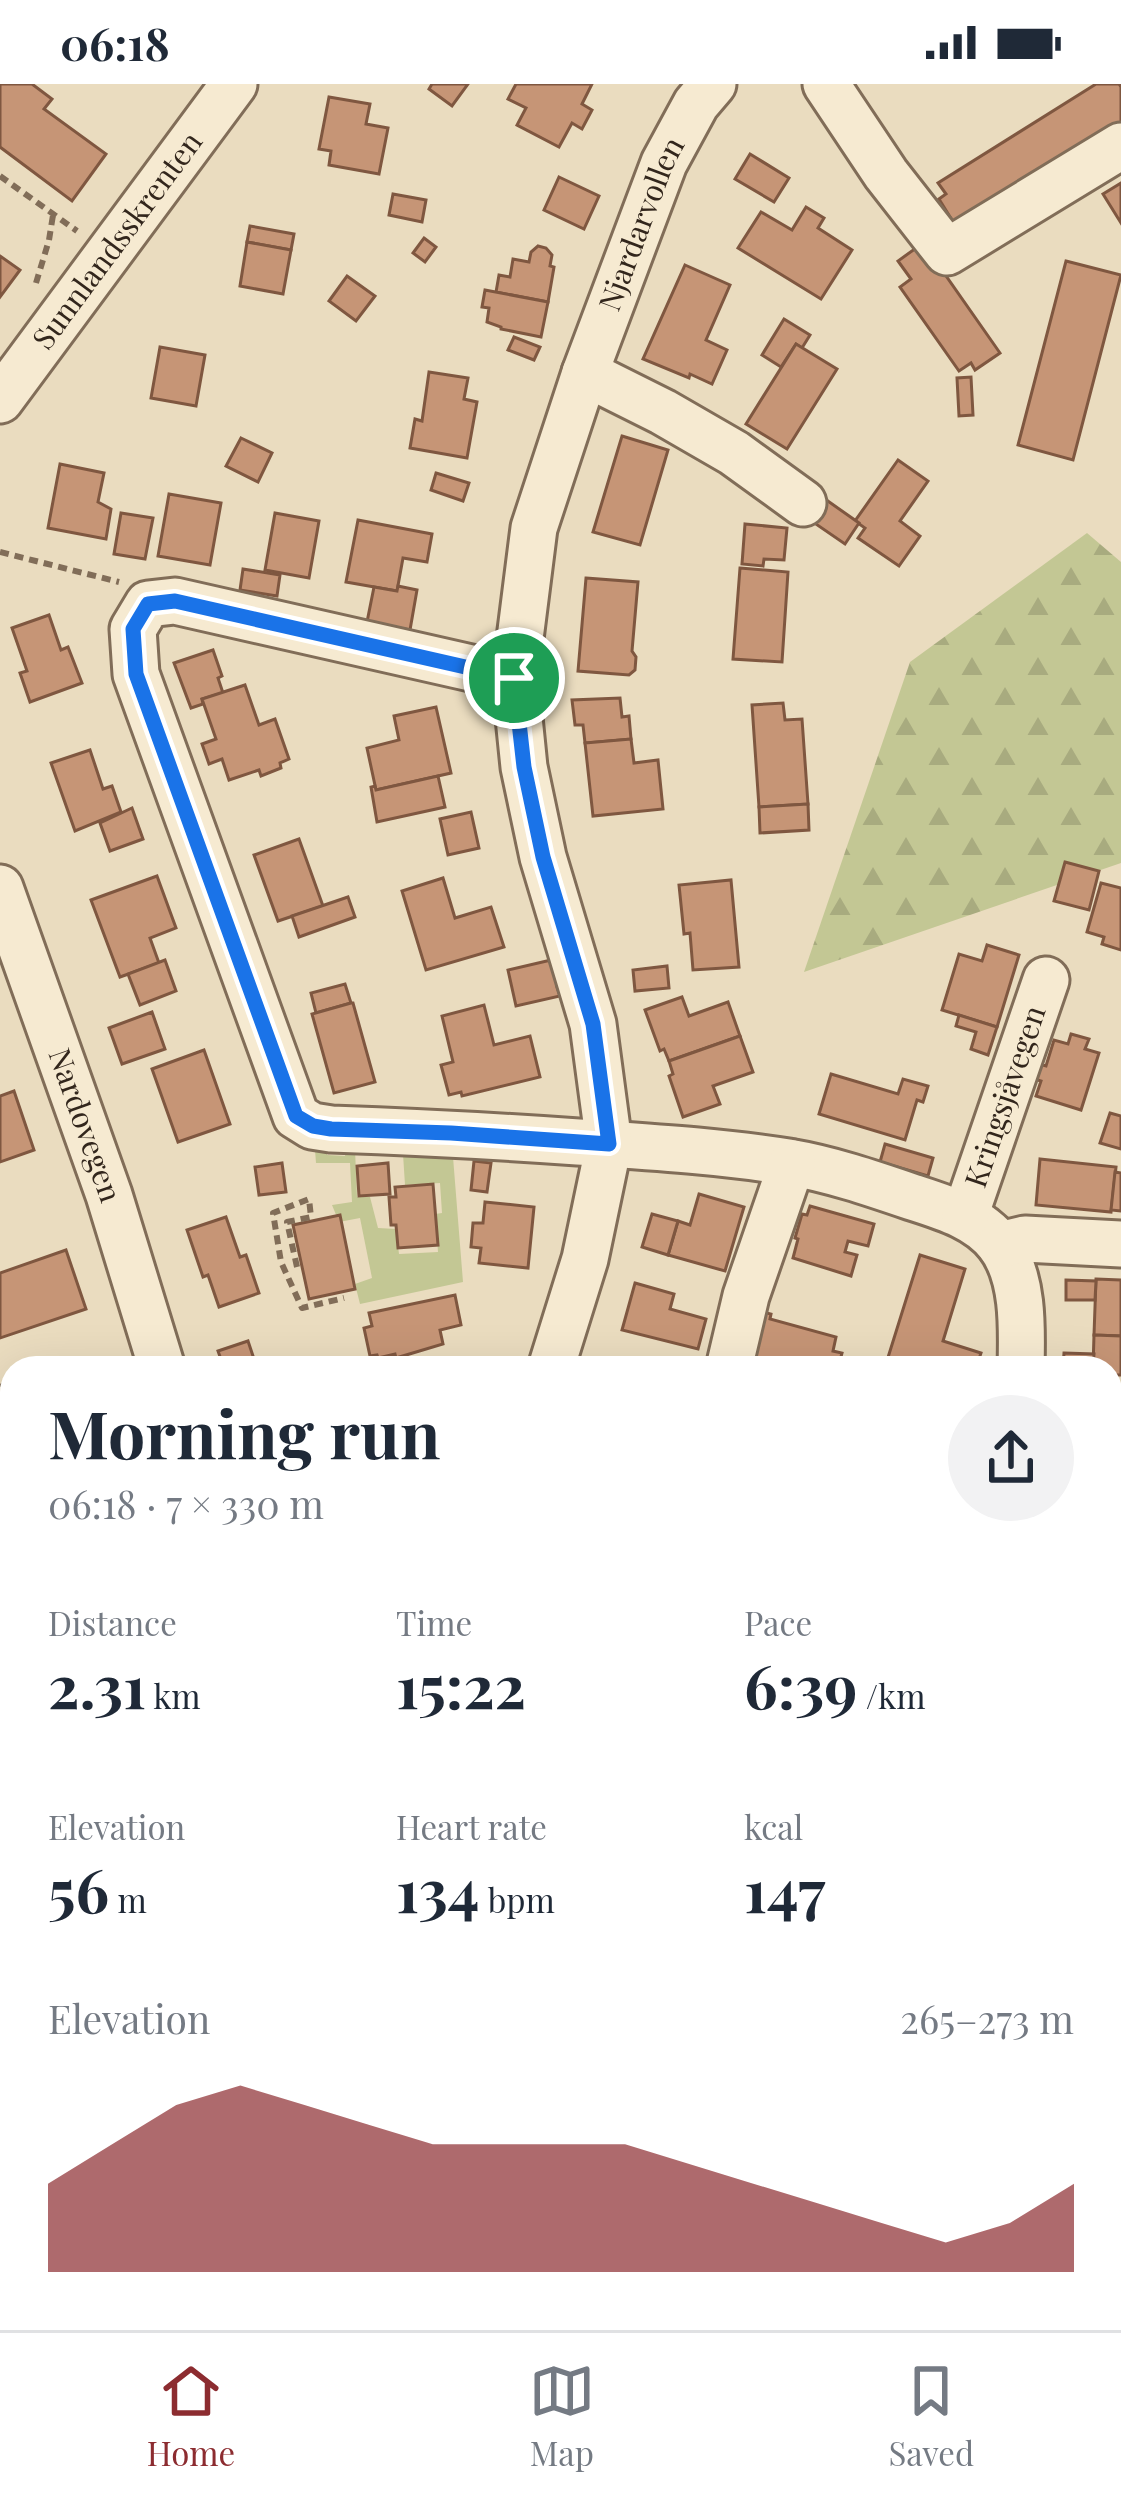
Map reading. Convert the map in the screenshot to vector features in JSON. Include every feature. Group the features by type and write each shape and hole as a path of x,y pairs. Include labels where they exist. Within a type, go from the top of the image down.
{"street":[{"name":"Sunnlandsskrenten","path":"0,400 234,84"},
{"path":"826,84 886,175 947,252 1121,146"},
{"name":"Njardarvollen","path":"555,1356 584,1259 609,1144 593,1024 543,857 524,767 514,678 534,528 585,374 692,90"},
{"path":"585,374 734,453 803,503"},
{"path":"148,604 175,601 514,678"},
{"name":"Kringsjåvegen","path":"148,604 133,629 136,674 296,1116 331,1129 609,1144 792,1163 860,1179 965,1216 1000,1245"},
{"name":"Nardovegen","path":"2,896 109,1195 158,1356"},
{"name":"Kringsjåvegen","path":"965,1216 1046,980"},
{"path":"732,1356 746,1297 792,1163"},
{"path":"1022,1356 1015,1278 1000,1245 1025,1239 1121,1244"}],"path":[{"path":"0,176 81,233"},
{"path":"32,296 52,213"},
{"path":"0,552 140,587 148,604"},
{"path":"297,1267 287,1222 311,1217 309,1199 274,1213 281,1262 302,1308 344,1298"}],"green space":[{"path":"1087,533 1121,562 1121,863 804,972 910,662"},
{"path":"321,1142 328,1142 327,1155 345,1156 346,1148 355,1149 357,1197 370,1197 378,1228 396,1229 399,1254 438,1252 435,1214 442,1213 440,1183 405,1185 403,1154 453,1157 463,1282 360,1304 355,1284 372,1278 360,1218 339,1222 332,1205 352,1202 350,1163 316,1163 315,1150"}],"building":[{"path":"0,84 32,84 52,99 44,109 106,154 72,201 0,147"},
{"path":"432,84 468,84 452,106 429,89"},
{"path":"516,84 592,84 582,104 592,110 582,129 572,123 559,147 517,125 526,108 508,99"},
{"path":"1096,84 1121,87 1121,122 955,225 939,199 946,194 938,183"},
{"path":"329,97 370,104 366,124 388,128 379,174 329,165 331,151 319,149"},
{"path":"750,154 789,178 774,202 735,179"},
{"path":"559,177 599,196 584,229 544,210"},
{"path":"1121,183 1121,223 1103,194"},
{"path":"393,194 426,200 422,222 389,215"},
{"path":"806,207 824,218 818,228 852,250 821,299 738,248 761,212 792,230"},
{"path":"250,226 294,234 291,250 247,242"},
{"path":"424,238 436,247 425,262 413,253"},
{"path":"247,242 291,250 283,294 240,286"},
{"path":"923,243 1000,353 975,370 971,363 959,371 900,287 911,279 898,261"},
{"path":"538,246 552,255 548,302 496,292 499,275 510,277 513,259 529,262"},
{"path":"0,256 20,270 0,297"},
{"path":"1066,261 1121,275 1073,460 1018,445"},
{"path":"685,265 730,285 706,340 727,350 712,384 643,359"},
{"path":"347,276 375,296 356,321 329,301"},
{"path":"485,290 548,302 541,337 487,322 489,308 482,307"},
{"path":"784,319 810,335 802,348 796,344 781,367 762,355"},
{"path":"514,337 540,347 534,360 508,350"},
{"path":"796,344 837,369 787,449 746,424"},
{"path":"160,347 205,355 196,406 151,398"},
{"path":"429,372 468,378 464,399 477,402 467,458 410,448 415,419 422,421"},
{"path":"971,377 973,415 959,416 957,378"},
{"path":"622,436 668,450 640,545 593,532"},
{"path":"241,438 272,453 258,482 226,466"},
{"path":"898,460 928,481 900,521 920,536 899,566 858,538 865,528 855,521"},
{"path":"60,464 104,473 98,502 111,509 106,539 48,528"},
{"path":"436,473 469,483 463,501 431,490"},
{"path":"169,494 221,503 210,565 158,556"},
{"path":"825,499 859,523 845,544 810,520"},
{"path":"121,513 153,518 145,559 114,554"},
{"path":"275,513 319,521 309,578 265,570"},
{"path":"358,520 432,534 427,562 403,558 397,591 346,582"},
{"path":"745,524 787,528 784,560 764,559 763,566 742,564"},
{"path":"740,568 788,572 782,662 733,659"},
{"path":"243,569 280,575 277,596 240,590"},
{"path":"586,578 638,582 632,651 635,670 629,675 578,671"},
{"path":"398,586 417,590 410,630 367,622 374,587 397,591"},
{"path":"49,615 61,650 68,647 82,683 30,702 20,673 27,671 12,628"},
{"path":"213,650 223,693 191,708 174,663"},
{"path":"245,685 259,725 275,719 289,759 261,776 259,770 229,780 222,759 209,764 202,744 216,739 202,699"},
{"path":"620,698 622,717 629,716 631,739 585,743 583,725 575,725 572,700"},
{"path":"783,703 785,720 802,719 808,804 759,807 752,705"},
{"path":"436,707 451,773 376,790 367,748 399,740 394,716"},
{"path":"631,739 634,763 658,760 663,809 593,816 585,743"},
{"path":"90,750 103,789 112,786 121,812 75,831 51,763"},
{"path":"438,776 445,807 377,822 371,787 376,790"},
{"path":"808,804 809,830 760,833 759,807"},
{"path":"132,808 143,839 110,851 100,823"},
{"path":"471,812 479,848 448,855 440,819"},
{"path":"299,839 323,906 278,921 254,855"},
{"path":"1065,862 1099,871 1089,910 1054,901"},
{"path":"157,876 176,928 150,938 159,963 120,977 91,900"},
{"path":"443,878 455,918 491,907 504,947 426,970 402,891"},
{"path":"731,880 739,967 693,970 679,885"},
{"path":"1101,883 1121,888 1121,950 1087,932"},
{"path":"348,897 355,917 299,937 292,916"},
{"path":"987,945 1019,955 997,1027 942,1010 959,954 982,961"},
{"path":"165,960 176,991 140,1005 128,974"},
{"path":"551,960 564,985 557,987 560,996 516,1006 508,970"},
{"path":"667,966 669,988 635,991 633,970"},
{"path":"345,984 351,1003 316,1013 311,993"},
{"path":"682,997 689,1016 728,1002 740,1036 669,1061 664,1049 660,1051 645,1010"},
{"path":"353,1003 375,1082 334,1093 312,1014"},
{"path":"484,1005 494,1045 530,1036 540,1077 449,1095 441,1065 453,1062 442,1016"},
{"path":"152,1012 165,1049 122,1064 109,1028"},
{"path":"959,1015 997,1027 988,1055 971,1049 976,1032 956,1026"},
{"path":"1071,1034 1089,1039 1085,1049 1099,1053 1081,1110 1036,1096 1041,1081 1031,1078 1035,1063 1046,1066 1054,1040 1068,1044"},
{"path":"740,1036 753,1072 713,1086 720,1104 683,1117 669,1076 673,1074 669,1061"},
{"path":"204,1050 230,1124 178,1142 152,1069"},
{"path":"831,1074 898,1094 903,1079 928,1086 923,1102 917,1100 905,1140 819,1114"},
{"path":"14,1091 34,1150 0,1162 0,1096"},
{"path":"1110,1113 1121,1116 1121,1149 1100,1143"},
{"path":"885,1144 933,1158 928,1176 880,1162"},
{"path":"1040,1159 1116,1167 1111,1212 1036,1205"},
{"path":"474,1161 491,1163 487,1192 471,1190"},
{"path":"282,1163 286,1192 259,1195 255,1167"},
{"path":"388,1163 390,1194 359,1196 357,1166"},
{"path":"1115,1172 1121,1173 1121,1211 1111,1210"},
{"path":"433,1184 438,1245 398,1248 389,1197 396,1197 395,1187"},
{"path":"699,1194 744,1207 725,1271 668,1255 678,1221 690,1225"},
{"path":"485,1202 534,1207 528,1268 479,1263 481,1248 471,1247 473,1223 483,1223"},
{"path":"810,1206 874,1224 868,1246 848,1241 845,1252 857,1255 851,1276 793,1258 802,1214 807,1215"},
{"path":"652,1214 678,1221 668,1255 642,1247"},
{"path":"340,1215 355,1289 309,1299 293,1225"},
{"path":"226,1217 259,1293 219,1307 187,1230"},
{"path":"66,1250 86,1309 0,1338 0,1273"},
{"path":"920,1255 965,1269 943,1341 980,1356 888,1356"},
{"path":"1096,1279 1121,1280 1121,1336 1094,1335"},
{"path":"1066,1280 1096,1281 1095,1300 1066,1300"},
{"path":"635,1283 674,1294 670,1309 706,1319 698,1349 622,1330"},
{"path":"455,1295 461,1325 440,1330 443,1344 403,1356 370,1356 364,1328 372,1326 369,1313"},
{"path":"755,1310 771,1314 770,1319 836,1337 833,1351 842,1353 841,1356 750,1356"},
{"path":"1094,1335 1121,1336 1121,1356 1093,1356"},
{"path":"248,1341 253,1356 220,1356 218,1351"}],"route":[{"path":"175,601 514,678 524,767 543,857 593,1024 609,1144 313,1126 296,1116 136,674 133,629 148,604 175,601"}]}
